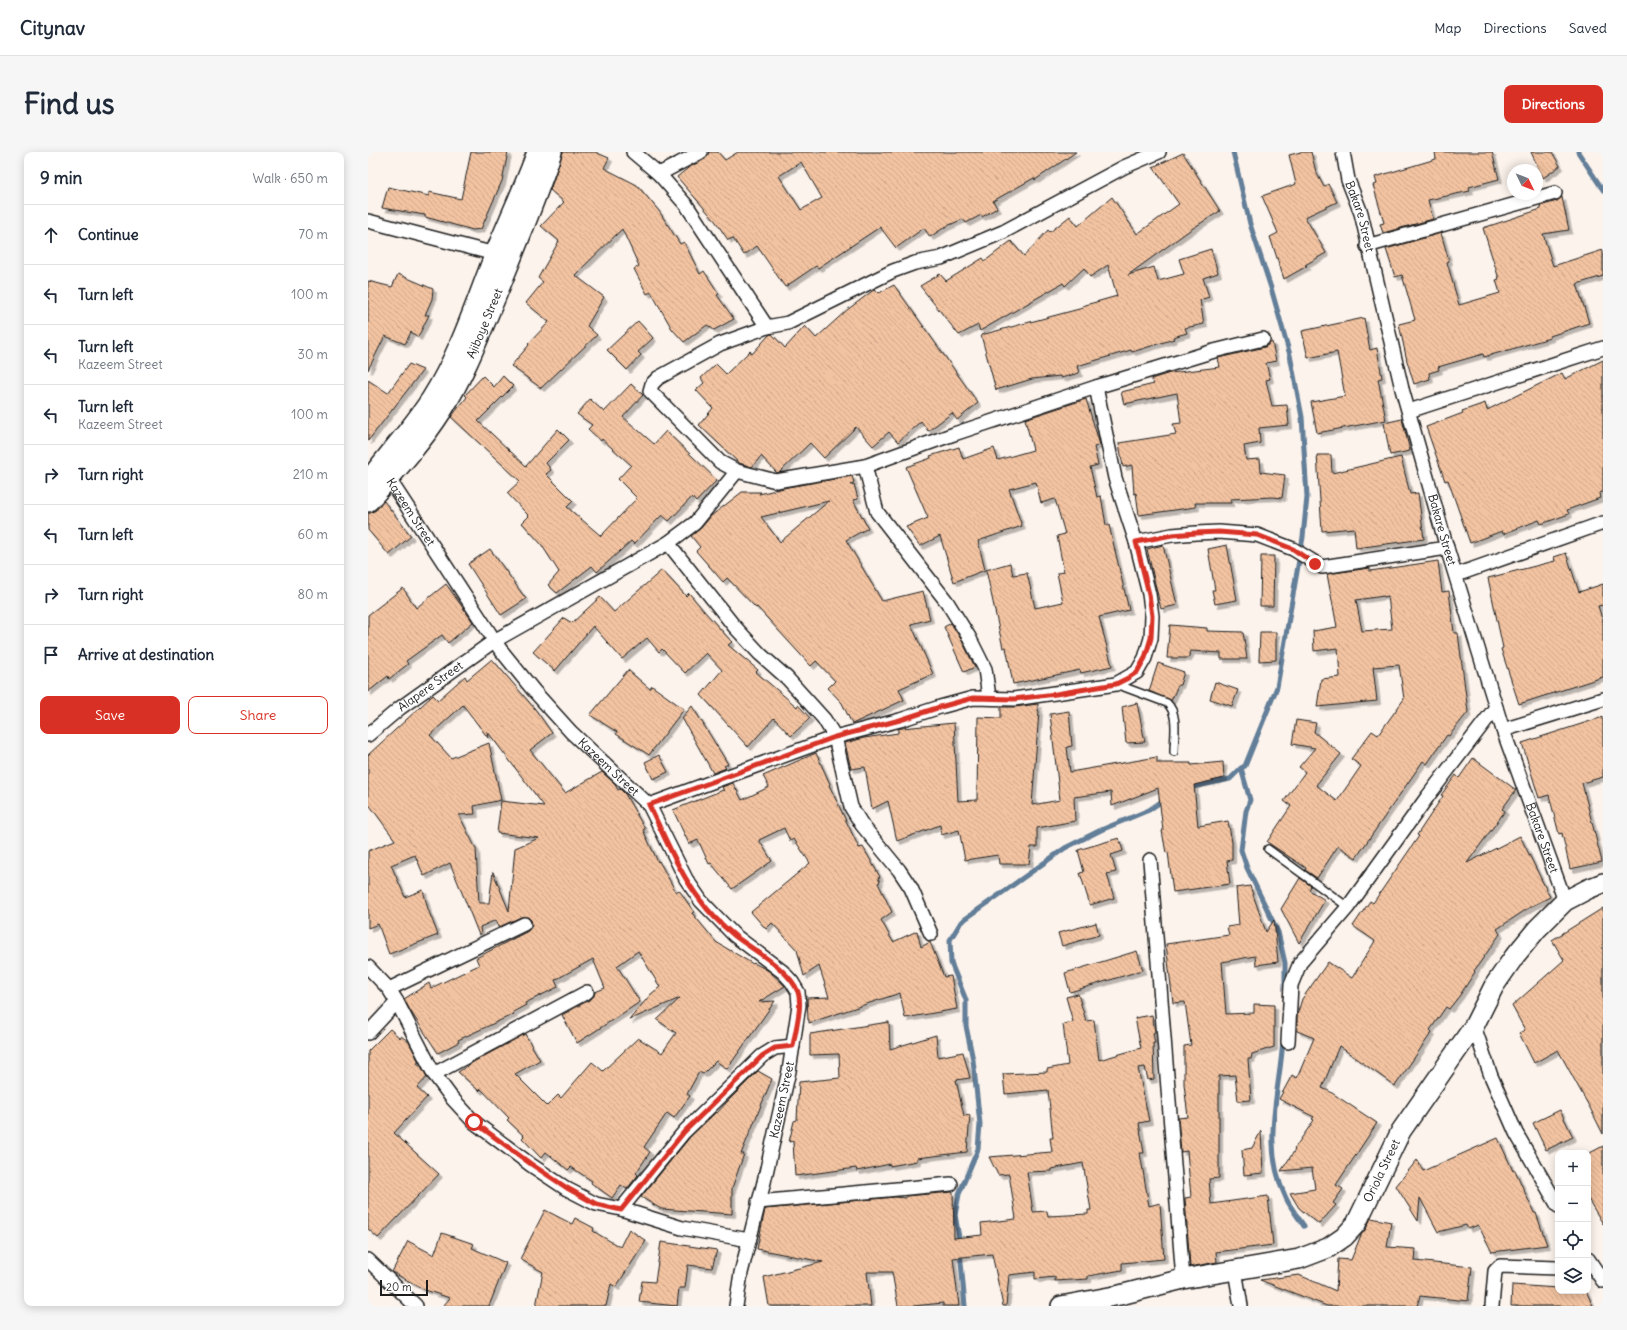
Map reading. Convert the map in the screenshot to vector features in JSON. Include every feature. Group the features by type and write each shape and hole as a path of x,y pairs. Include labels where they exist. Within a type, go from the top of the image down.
{"street":[{"name":"Ajiboye Street","path":"378,476 431,399 465,331 537,152"},
{"name":"Ajiboye Street","path":"378,476 419,444 442,410 461,376 511,261 552,152"},
{"path":"633,152 659,174 687,206 767,327"},
{"path":"659,174 700,152"},
{"path":"1159,152 1124,166 1003,232 941,258 915,263 893,271 788,323 767,327 720,344 658,378 652,384 650,391 720,462 738,471 776,481 865,466 954,434 1096,387 1214,350 1263,339"},
{"name":"Bakare Street","path":"1343,152 1348,180 1360,213 1408,411 1448,548 1503,730 1565,900"},
{"path":"1367,246 1555,193"},
{"path":"368,221 495,254"},
{"path":"1408,411 1603,348"},
{"path":"649,805 835,737 900,720 940,707 966,700 989,697 1014,699 1116,684 1137,672 1145,658 1151,638 1152,616 1149,594 1136,542 1115,478 1096,387"},
{"path":"865,466 877,512 947,602 969,637 985,669 989,697"},
{"name":"Alapere Street","path":"368,735 400,708 494,641 668,543 695,523 738,471"},
{"path":"368,502 378,476"},
{"name":"Kazeem Street","path":"378,476 494,641 534,691 571,732 649,805 686,879 701,901 734,935 764,957 792,982 798,992 799,1005 789,1071 741,1273 736,1306"},
{"path":"1456,574 1603,523"},
{"path":"1136,542 1172,535 1219,532 1257,535 1293,549 1311,562 1322,567 1448,548"},
{"path":"668,543 734,626 760,654 787,678 824,719 835,737 851,807 862,824 911,888 931,934"},
{"path":"1503,730 1603,699"},
{"path":"1288,1042 1291,985 1300,963 1348,907 1428,796 1496,707"},
{"path":"1150,860 1183,1279"},
{"name":"Oriola Street","path":"1071,1305 1120,1295 1183,1279 1298,1259 1328,1248 1344,1237 1356,1224 1401,1131 1474,1026 1494,986 1514,957 1537,929 1565,900 1588,889 1603,884"},
{"path":"389,989 524,924"},
{"path":"368,967 389,989 434,1074 451,1097 474,1122 531,1164 567,1188 596,1204 682,1228 749,1240"},
{"path":"434,1074 587,992"},
{"path":"368,1032 397,1002"},
{"path":"1474,1026 1491,1076 1516,1133 1555,1201"},
{"path":"621,1210 684,1132 762,1056 775,1048 793,1046"},
{"path":"758,1202 951,1184"},
{"path":"368,1260 416,1306"},
{"path":"1492,1306 1495,1271 1500,1266 1555,1268"},
{"path":"1591,1266 1603,1281"},
{"path":"1235,1270 1241,1306"}],"lane":[{"path":"1116,684 1167,703 1172,708 1174,715 1174,752"},
{"path":"1268,849 1348,907"}],"building":[{"path":"471,152 508,152 502,181 481,229 473,230 425,217 425,215 382,208 388,187 429,196 429,192 461,199"},
{"path":"563,152 595,152 609,158 604,168 637,185 659,211 680,244 684,242 700,274 704,271 719,294 717,295 734,319 714,330 707,325 684,342 672,329 651,292 647,294 634,269 639,266 622,229 575,275 604,297 587,326 597,335 541,388 511,366 529,345 528,344 549,322 526,303 543,282 538,278 559,241 541,226 564,202 550,190"},
{"path":"709,152 718,152 725,160 738,152 1076,152 1035,180 1034,178 993,201 997,208 982,217 981,215 966,223 963,219 945,227 930,237 924,228 896,248 880,227 818,268 816,266 785,287 757,246 744,255 733,238 728,240 716,222 677,177 688,168 705,159","holes":["801,162 822,198 801,210 779,176"]},
{"path":"1301,152 1311,152 1316,172 1324,187 1328,184 1337,202 1305,217 1326,253 1284,279 1270,237 1278,233 1262,196 1296,184 1289,155"},
{"path":"1435,152 1492,152 1499,179 1469,187 1470,191 1428,200 1433,219 1383,233 1380,224 1384,223 1373,185 1377,184 1375,177 1436,159"},
{"path":"1531,152 1552,152 1560,166 1543,178 1543,164 1537,164"},
{"path":"1183,153 1220,211 1190,230 1128,275 1154,267 1158,281 1184,274 1179,259 1211,249 1218,273 1203,278 1209,297 1200,300 1204,324 1185,328 1187,333 1173,337 1174,339 1132,352 1131,350 1077,366 1079,373 1061,378 1060,376 1032,379 996,390 981,335 1083,308 1082,306 1117,296 1108,265 1090,277 1084,268 1065,286 1063,283 980,331 978,325 959,335 920,286 940,274 946,281 983,258 985,261 1011,241 1024,256 1048,230 1050,232 1070,216 1078,226 1112,197 1137,234 1179,204 1153,167"},
{"path":"1562,197 1569,230 1543,234 1553,266 1603,250 1603,276 1577,284 1589,323 1550,336 1550,338 1484,357 1483,354 1438,367 1439,370 1429,373 1430,379 1414,384 1407,361 1399,324 1415,320 1402,275 1395,277 1386,249 1441,233 1449,261 1447,262 1459,305 1500,293 1496,280 1499,279 1483,228 1541,209 1540,206 1557,201"},
{"path":"398,274 433,289 432,299 425,315 429,315 418,337 411,332 405,344 385,336 368,370 368,281 392,287"},
{"path":"894,285 978,403 957,420 952,413 928,431 921,421 898,442 889,432 873,446 856,427 824,458 810,443 780,472 777,473 761,456 752,467 739,463 699,425 713,408 696,390 704,383 701,378 716,364 726,374 750,351 752,354 769,335 772,334 785,348 805,326 816,338 847,310 875,289 879,293"},
{"path":"1364,318 1370,350 1377,348 1382,378 1378,379 1386,420 1317,433 1311,402 1345,396 1337,352 1308,358 1302,331"},
{"path":"638,321 653,338 638,352 641,355 627,370 607,350"},
{"path":"1272,342 1276,361 1266,363 1270,379 1266,380 1272,406 1287,405 1289,425 1259,428 1260,443 1244,446 1246,460 1260,459 1261,472 1285,475 1282,498 1230,499 1231,503 1195,503 1196,507 1139,515 1136,493 1134,494 1132,465 1123,467 1119,443 1176,434 1173,424 1181,423 1177,393 1124,404 1121,392 1154,384 1151,379 1170,373 1220,367 1218,358 1265,347"},
{"path":"1603,360 1603,492 1599,493 1600,498 1567,510 1569,514 1541,524 1539,520 1503,534 1502,531 1470,543 1448,480 1445,481 1426,427 1463,413 1462,411 1485,403 1487,410 1562,373 1565,379"},
{"path":"409,364 423,370 368,441 368,380 388,393"},
{"path":"483,376 494,387 503,376 513,386 478,421 526,466 558,429 569,440 546,463 551,470 546,474 573,501 567,507 601,536 637,498 618,479 631,465 602,439 601,441 588,429 592,425 577,414 590,399 604,412 631,384 643,395 623,417 654,444 666,431 717,480 696,502 692,497 669,521 662,515 634,544 631,541 597,572 592,566 557,593 548,585 559,572 541,544 522,523 529,516 507,493 520,481 451,417 467,397 465,395"},
{"path":"1086,399 1100,445 1094,447 1098,465 1090,467 1097,497 1101,496 1106,525 1109,525 1129,610 1099,617 1112,666 1081,673 1080,670 1013,684 1006,647 1003,648 986,570 1010,563 1013,575 1027,573 1035,608 1063,602 1057,573 1064,572 1057,536 1065,534 1055,499 1041,503 1036,482 1009,489 1022,526 978,541 985,570 954,582 940,536 920,546 906,527 928,518 906,467 931,458 930,456 959,447 963,459 994,448 998,460 1033,450 1025,419"},
{"path":"1402,419 1410,451 1390,455 1384,423"},
{"path":"1317,455 1331,455 1332,473 1401,457 1410,494 1418,493 1424,539 1356,548 1354,528 1322,531"},
{"path":"852,476 854,482 850,485 854,484 858,499 853,500 868,528 846,540 882,601 923,591 930,619 911,624 933,674 899,689 904,700 852,724 842,703 828,688 835,681 816,661 811,666 757,607 756,608 727,578 723,582 696,551 700,547 691,536 701,528 711,516 742,492 761,492 759,494 788,487","holes":["829,501 780,542 761,517"]},
{"path":"384,501 411,536 389,555 368,530 368,514 376,510"},
{"path":"1163,545 1177,605 1161,609 1147,549"},
{"path":"1227,545 1237,600 1215,604 1212,590 1215,590 1208,549"},
{"path":"490,549 526,599 501,615 468,564"},
{"path":"1566,553 1579,592 1603,584 1603,605 1598,606 1603,622 1603,677 1519,704 1501,649 1503,648 1488,578 1555,561 1554,557"},
{"path":"1261,556 1274,556 1273,606 1260,606"},
{"path":"1438,561 1442,592 1449,591 1454,633 1458,633 1468,712 1449,736 1447,735 1427,764 1423,761 1356,858 1338,846 1317,878 1305,870 1306,868 1267,842 1291,806 1284,801 1305,772 1299,767 1315,748 1292,744 1296,720 1316,723 1314,732 1341,754 1316,785 1337,801 1361,766 1351,759 1372,731 1378,735 1404,699 1399,665 1373,667 1377,701 1317,707 1321,679 1340,677 1338,648 1314,651 1313,631 1337,627 1327,574 1370,568 1370,571","holes":["1388,596 1392,629 1362,631 1356,600"]},
{"path":"662,570 686,596 689,593 732,642 728,645 758,670 756,672 797,707 798,705 810,718 791,736 774,718 748,747 701,695 722,670 706,653 685,673 662,649 659,652 647,638 622,659 593,626 555,671 533,652 564,618 572,623 600,597 614,612"},
{"path":"446,584 473,622 448,643 442,635 406,661 408,664 389,679 388,676 368,692 368,615 403,588 416,608"},
{"path":"951,623 975,667 964,672 944,627"},
{"path":"1170,625 1207,628 1207,631 1243,632 1247,659 1221,659 1221,653 1191,651 1188,658 1167,658"},
{"path":"1260,632 1276,632 1276,660 1259,661"},
{"path":"492,659 535,709 552,733 530,750 565,793 602,772 614,783 618,790 620,789 625,794 645,829 643,830 658,862 659,861 676,892 679,890 694,912 692,913 716,942 753,964 754,963 769,971 785,986 759,1002 775,1001 727,1069 716,1061 703,1074 699,1072 687,1094 690,1096 674,1118 667,1113 644,1147 650,1152 636,1173 638,1175 627,1189 621,1185 612,1198 591,1183 592,1181 571,1167 568,1170 546,1152 541,1158 522,1138 524,1136 507,1120 509,1118 481,1089 479,1091 458,1072 525,1034 540,1060 515,1074 547,1106 558,1095 561,1098 592,1062 603,1071 638,1038 662,1053 676,1033 657,1020 680,998 629,1020 651,994 660,987 638,951 617,966 640,1002 577,1043 562,1015 591,999 595,992 605,988 593,959 555,980 558,987 525,1003 526,1005 513,1012 514,1014 458,1040 459,1042 438,1053 404,999 429,983 431,988 479,965 476,958 528,931 532,925 531,920 528,917 521,917 499,927 496,920 480,927 481,934 479,935 450,863 424,876 415,855 391,865 405,897 423,890 428,909 438,935 389,954 378,924 368,928 368,851 395,840 368,803 368,755 433,695 438,700 465,676 467,680","holes":["463,705 488,738 487,731 544,806 501,801 497,833 539,838 515,848 509,911 493,872 489,903 479,903 476,849 459,815 475,814 474,806 501,800 489,743 451,758 430,735"]},
{"path":"1158,663 1184,672 1180,685 1178,685 1171,701 1149,691"},
{"path":"628,670 650,689 652,686 684,709 649,755 590,715"},
{"path":"1215,682 1238,690 1232,706 1210,699"},
{"path":"1137,703 1145,742 1126,743 1122,707"},
{"path":"1038,704 1039,711 1032,805 1060,800 1050,714 1069,711 1072,746 1067,747 1070,772 1157,757 1157,763 1191,763 1191,765 1223,762 1224,778 1194,785 1198,826 1228,821 1232,842 1232,860 1227,861 1230,884 1173,892 1168,852 1166,853 1162,831 1158,788 1112,806 1111,792 1074,797 1075,821 1037,828 1037,847 1031,847 1029,864 999,864 998,855 965,860 959,830 941,835 940,825 897,841 888,801 872,809 865,767 851,769 845,743 864,738 898,733 898,729 902,728 954,723 958,801 977,800 978,717 1001,718 1001,707"},
{"path":"692,706 728,764 724,766 726,768 713,773 682,718"},
{"path":"1603,717 1603,777 1582,783 1602,862 1570,869 1562,833 1559,834 1549,795 1539,798 1522,743"},
{"path":"816,753 830,784 829,785 859,848 863,847 880,877 878,878 880,882 878,883 892,912 881,920 893,942 917,931 921,947 930,942 944,977 951,976 957,1009 905,1018 900,993 809,1023 807,998 829,997 819,966 804,976 797,950 772,923 766,929 751,912 810,863 794,839 790,841 784,828 759,840 772,861 732,889 711,863 709,864 698,840 689,844 673,810 723,790 724,791 722,787 733,783 742,800 769,787 763,776"},
{"path":"659,755 668,772 653,779 645,762"},
{"path":"1473,758 1516,790 1502,809 1505,811 1467,863 1520,836 1550,897 1530,907 1497,929 1500,934 1474,971 1475,972 1460,995 1449,1009 1446,1007 1430,1030 1432,1032 1395,1086 1339,1046 1322,1088 1329,1091 1377,1123 1336,1185 1343,1189 1333,1203 1336,1205 1319,1224 1299,1208 1290,1193 1315,1189 1312,1168 1281,1171 1314,1120 1312,1119 1314,1117 1279,1099 1292,1075 1297,1078 1314,1038 1297,1031 1297,1015 1302,999 1328,962 1352,978 1375,941 1353,926 1370,901 1373,903 1419,836 1417,835 1443,796 1441,795 1456,775 1459,778"},
{"path":"1119,838 1123,851 1111,855 1116,872 1107,874 1114,898 1090,905 1080,873 1084,872 1078,850"},
{"path":"1300,878 1311,886 1309,890 1325,900 1299,943 1281,909"},
{"path":"1250,886 1266,932 1274,920 1278,962 1256,965 1255,956 1222,962 1226,1014 1254,1013 1254,1004 1274,1005 1274,1047 1252,1054 1251,1059 1248,1059 1251,1100 1238,1101 1235,1075 1219,1076 1219,1178 1209,1179 1211,1204 1268,1196 1273,1245 1216,1252 1217,1262 1190,1267 1185,1198 1191,1197 1187,1151 1181,1152 1178,1118 1188,1117 1184,1084 1184,1046 1191,1045 1185,1002 1173,1003 1166,944 1229,935 1227,927 1239,925 1236,888"},
{"path":"1603,908 1603,1134 1558,1050 1534,1063 1519,1033 1525,1030 1512,1006 1564,960 1552,940"},
{"path":"1096,923 1099,935 1062,946 1058,933"},
{"path":"1137,951 1143,970 1070,992 1065,973"},
{"path":"1078,994 1086,1021 1094,1020 1099,1060 1141,1048 1135,1018 1152,1015 1155,1032 1153,1033 1155,1043 1153,1043 1154,1079 1148,1080 1145,1067 1138,1068 1149,1121 1139,1123 1144,1153 1140,1153 1149,1206 1160,1203 1164,1259 1122,1263 1122,1270 1088,1276 1088,1279 1055,1281 1055,1277 1035,1279 1035,1272 1009,1275 1006,1306 1003,1306 992,1254 953,1258 959,1306 943,1306 943,1303 898,1306 892,1272 867,1272 871,1306 769,1306 764,1277 823,1262 757,1249 765,1209 895,1197 906,1198 906,1196 953,1192 954,1238 982,1235 981,1223 1016,1219 1009,1174 998,1175 989,1157 1052,1152 1050,1138 1053,1138 1048,1090 1005,1094 1003,1074 1047,1072 1047,1069 1068,1065 1063,1024 1073,1022 1066,997","holes":["1083,1163 1091,1210 1088,1210 1088,1214 1048,1216 1047,1211 1033,1212 1027,1172 1051,1171 1051,1169"]},
{"path":"889,1022 890,1049 936,1035 938,1057 963,1052 970,1078 956,1080 964,1116 970,1115 967,1152 917,1158 917,1161 890,1166 890,1164 857,1171 856,1168 795,1176 793,1141 789,1142 794,1121 797,1120 799,1082 840,1078 839,1054 810,1055 810,1034"},
{"path":"390,1029 400,1038 401,1036 409,1042 419,1062 417,1063 421,1066 427,1077 417,1088 427,1097 394,1133 439,1174 378,1238 368,1229 368,1051"},
{"path":"758,1071 772,1079 741,1154 744,1154 732,1188 732,1214 661,1209 641,1197 690,1137 716,1112 717,1113"},
{"path":"1560,1110 1573,1137 1546,1150 1533,1123"},
{"path":"1261,1131 1263,1173 1244,1175 1242,1150 1252,1148"},
{"path":"1498,1138 1513,1171 1515,1170 1534,1213 1536,1213 1547,1245 1492,1252 1478,1225 1468,1229 1466,1225 1438,1232 1420,1198 1418,1221 1396,1186 1417,1160 1423,1171"},
{"path":"1603,1146 1603,1224 1591,1204 1591,1152"},
{"path":"545,1210 572,1224 575,1218 594,1228 593,1231 620,1247 629,1229 646,1241 616,1287 611,1284 606,1306 536,1306 543,1272 520,1259"},
{"path":"1371,1218 1391,1222 1387,1247 1416,1249 1415,1261 1472,1267 1468,1301 1420,1296 1417,1306 1327,1306 1260,1280 1299,1275 1336,1291 1338,1259 1351,1260 1361,1235 1366,1229"},
{"path":"442,1233 474,1244 472,1248 506,1263 489,1306 443,1306 450,1298 425,1290 392,1272 408,1241 434,1255"},
{"path":"661,1242 717,1250 712,1268 688,1265 685,1288 679,1288 677,1306 639,1302 642,1281 655,1282"},
{"path":"1512,1285 1555,1288 1555,1294 1587,1294 1593,1306 1511,1306"}],"waterway":[{"path":"1233,152 1250,224 1271,288 1290,355 1302,417 1307,497 1303,537 1277,687 1245,766 1241,768 1250,800 1246,811 1241,850 1247,868 1278,932 1285,963 1285,989"},
{"path":"1578,152 1603,190"},
{"path":"1188,788 1230,779 1241,768"},
{"path":"960,1243 955,1215 959,1194 978,1149 980,1124 973,1060 966,1026 966,1000 951,963 950,940 961,922 1065,848 1101,830 1149,810 1165,799"},
{"path":"1283,1039 1274,1119 1274,1158 1278,1178 1286,1198 1304,1226"},
{"path":"960,1251 965,1306"}],"route":[{"path":"474,1122 531,1164 567,1188 596,1204 621,1210 684,1132 762,1056 775,1048 793,1046 799,1005 798,992 783,972 734,935 701,901 686,879 649,805 835,737 900,720 973,698 989,697 1014,699 1056,694 1116,684 1128,678 1137,672 1145,658 1151,638 1152,616 1149,594 1136,542 1172,535 1196,533 1219,532 1257,535 1293,549 1315,564"}]}
